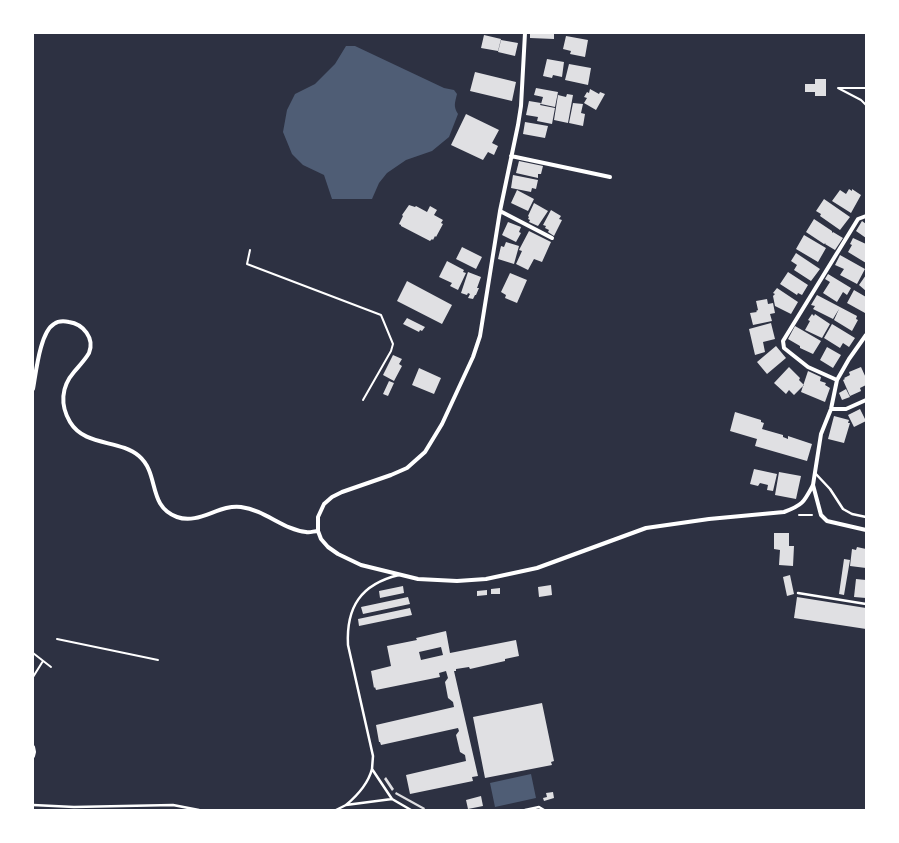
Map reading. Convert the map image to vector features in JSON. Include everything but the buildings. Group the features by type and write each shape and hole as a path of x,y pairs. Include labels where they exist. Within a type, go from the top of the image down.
{"street":[{"path":"526,33 521,106 500,211 480,336 467,370 435,438 425,452 407,468 392,476 342,492 332,497 324,504 318,517 318,531 321,539 328,547 348,560 375,570 418,579 458,582 486,579 511,575 563,560 646,528 709,519 784,512 795,508 804,502 813,484"},
{"path":"511,156 610,177"},
{"path":"500,211 552,238"},
{"path":"837,380 808,366 784,348 783,341 858,219 866,216"},
{"path":"33,389 40,352 49,328 54,324 61,322 74,323 84,329 88,335 91,346 87,356 70,377 65,389 62,405 66,414 76,430 84,435 91,439 130,450 139,456 147,464 162,508 178,517 189,519 200,518 211,512 222,509 242,507 270,516 299,531 318,531"},
{"path":"866,335 849,359 837,380 831,409 821,434 813,484 819,508 827,521 866,530"},
{"path":"831,409 846,409 866,400"},
{"path":"33,746 33,756"}],"lane":[{"path":"814,472 830,489 843,509 852,514 866,517"},
{"path":"336,810 346,805 362,790 370,776 373,756 348,645 347,630 350,616 355,604 362,595 385,578 400,575"},
{"path":"798,593 866,604"},
{"path":"372,769 392,799 411,810"},
{"path":"346,805 392,799"},
{"path":"33,805 74,807 173,805 199,810"},
{"path":"525,810 539,807 544,810"}],"path":[{"path":"866,88 838,88 862,100 866,105"},
{"path":"250,250 247,264 381,315 393,344 391,351 363,400"},
{"path":"799,515 812,514"},
{"path":"57,639 158,660"},
{"path":"33,653 51,667"},
{"path":"33,677 43,661"}],"water":[{"path":"346,46 355,46 444,88 454,90 457,94 455,107 458,114 449,137 432,151 406,160 387,173 379,183 372,199 332,199 324,175 303,165 292,154 283,132 287,110 295,94 315,84 335,64"},
{"path":"531,774 536,798 495,807 490,783"}]}
